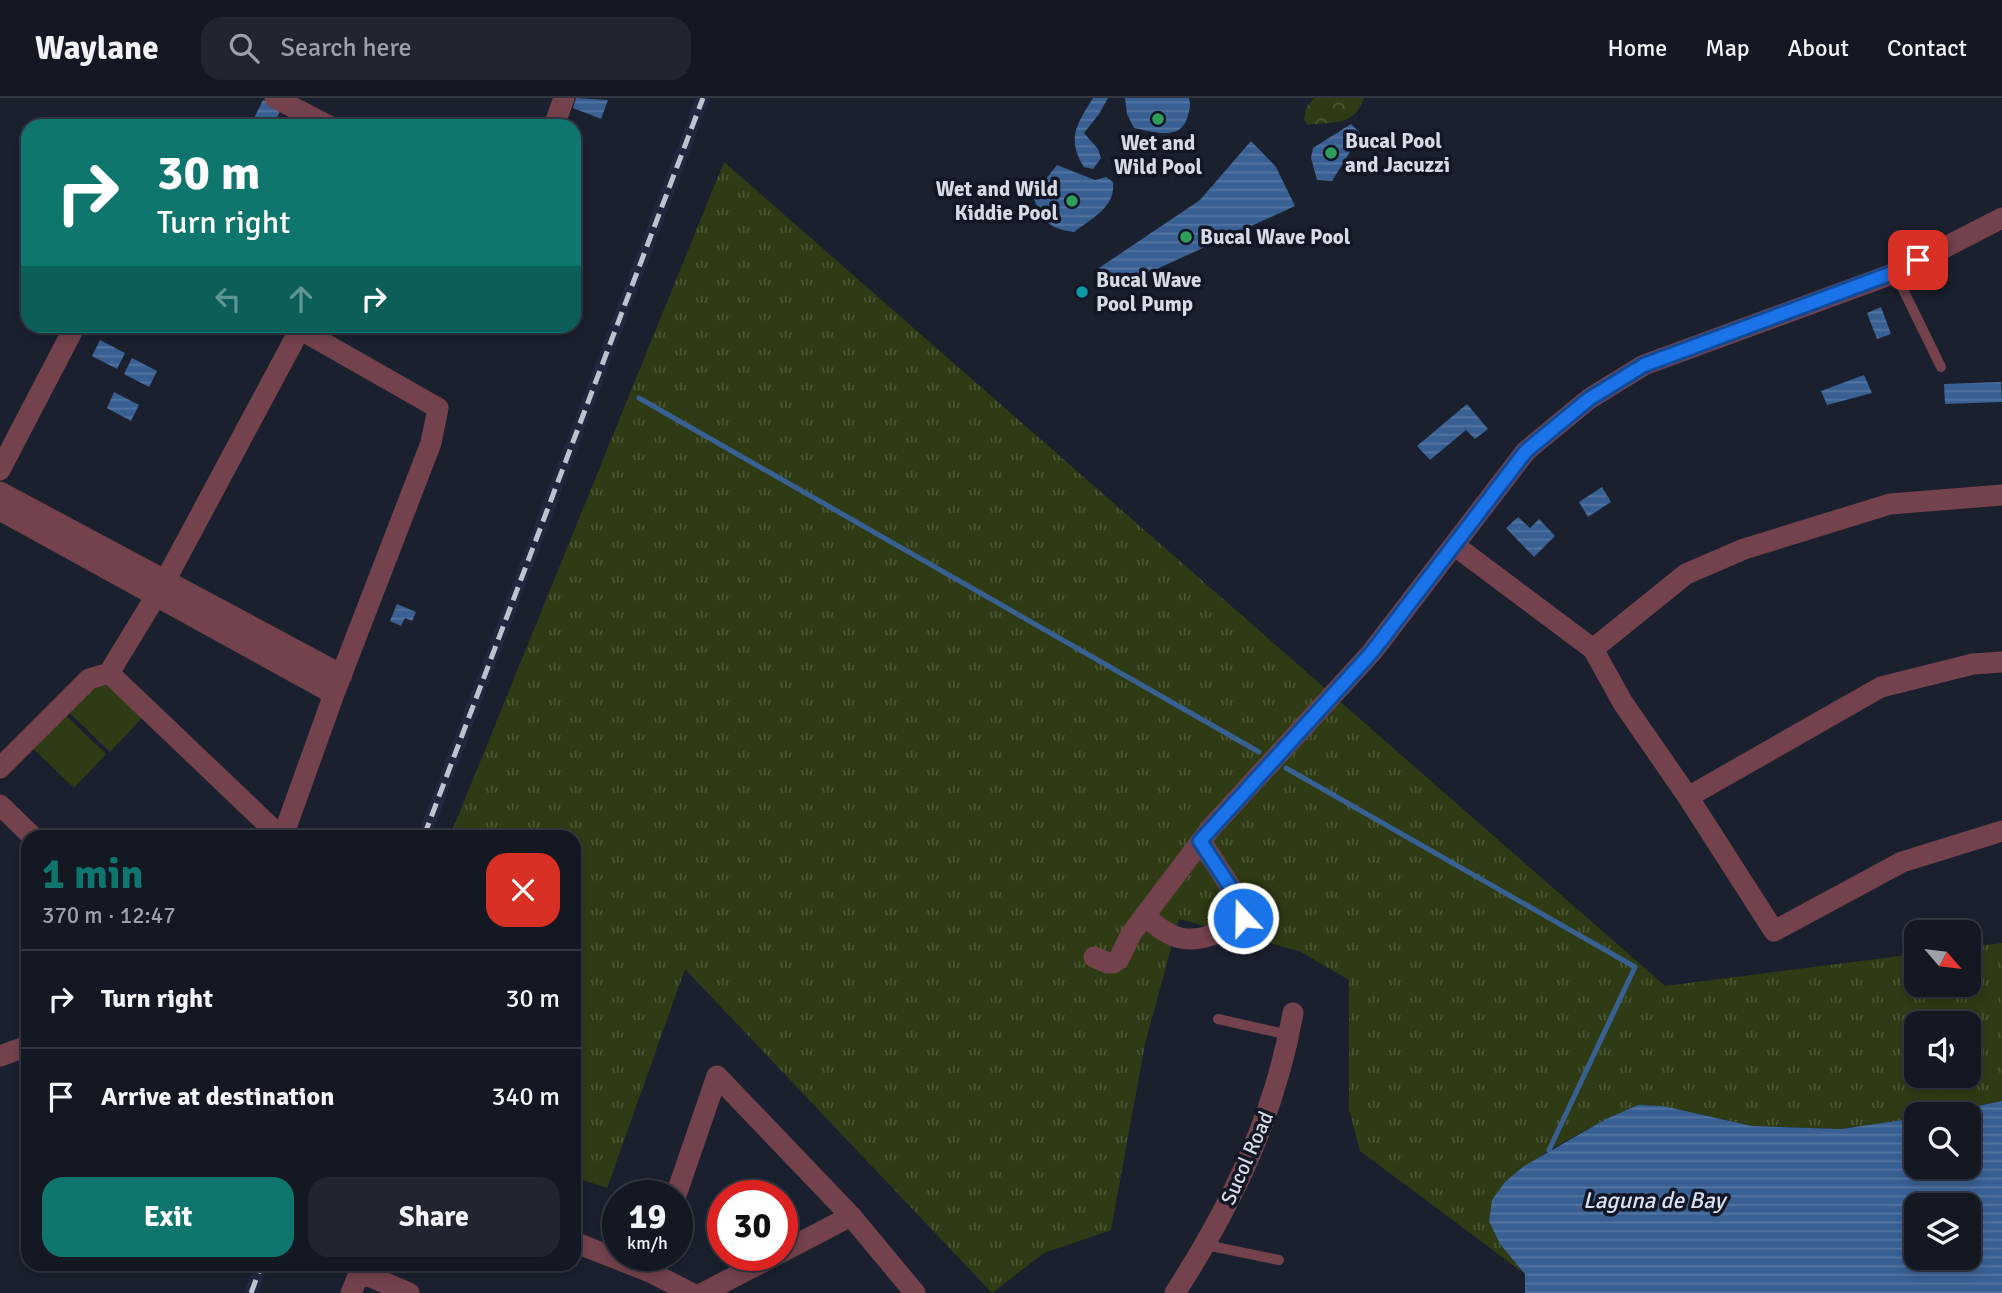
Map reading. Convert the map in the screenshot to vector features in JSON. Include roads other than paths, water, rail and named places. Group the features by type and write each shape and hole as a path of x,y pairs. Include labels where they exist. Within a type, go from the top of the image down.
{"street":[{"path":"275,98 316,119"},
{"path":"556,119 564,98"},
{"path":"1094,957 1108,963 1119,959 1131,934 1200,841 1372,652 1526,451 1589,399 1644,365 1895,272 2002,218"},
{"path":"0,470 71,333"},
{"path":"0,768 89,679 109,673 161,589 294,333"},
{"path":"284,830 430,443 438,408 307,333"},
{"path":"0,492 161,589"},
{"path":"1593,649 1686,575 1744,549 1890,504 2002,495"},
{"path":"0,510 161,589 338,684"},
{"path":"1454,545 1593,649 1623,703 1688,797 1774,931 1902,862 2002,831"},
{"path":"1688,797 1881,687 1973,664 2002,662"},
{"path":"109,673 276,830"},
{"path":"0,805 26,830"},
{"path":"1145,915 1163,933 1194,941 1207,939 1243,918 1244,908 1200,841"},
{"name":"Sucol Road","path":"1175,1293 1206,1245 1257,1143 1272,1100 1293,1013"},
{"path":"0,1056 21,1048"},
{"path":"681,1180 717,1076 851,1216 915,1293"},
{"path":"798,1244 851,1216"},
{"path":"581,1244 602,1250"},
{"path":"351,1293 360,1271"},
{"path":"367,1271 409,1293"},
{"path":"662,1271 691,1293"},
{"path":"703,1293 745,1271"}],"lane":[{"path":"1895,272 1941,367"},
{"path":"1218,1019 1289,1035"},
{"path":"1206,1245 1279,1260"}],"water":[{"path":"576,98 608,100 601,119 573,108"},
{"path":"1093,98 1108,98 1084,133 1098,149 1101,158 1093,169 1084,167 1075,139 1078,124"},
{"name":"Wet and Wild Pool","path":"1125,98 1189,98 1190,106 1185,123 1180,129 1158,133 1134,128 1127,114"},
{"path":"263,100 281,109 276,119 254,119"},
{"name":"Bucal Pool and Jacuzzi","path":"1351,124 1361,134 1332,181 1317,180 1311,158 1313,148"},
{"name":"Bucal Wave Pool","path":"1251,141 1276,167 1295,206 1113,289 1099,268 1200,200"},
{"name":"Wet and Wild Kiddie Pool","path":"1057,165 1095,180 1106,177 1113,182 1113,191 1107,205 1074,232 1058,228 1046,221 1033,195"},
{"path":"1881,307 1891,334 1877,339 1867,313"},
{"path":"100,340 125,353 117,369 92,356"},
{"path":"132,358 157,371 149,387 124,374"},
{"path":"1864,375 1872,393 1827,405 1821,391"},
{"path":"2001,382 2002,402 1945,404 1944,384"},
{"path":"114,392 139,405 131,421 107,408"},
{"path":"1467,404 1488,429 1475,439 1466,430 1430,460 1417,446"},
{"path":"1602,487 1611,502 1588,517 1579,502"},
{"path":"1518,517 1530,528 1539,519 1555,536 1534,557 1506,528"},
{"path":"397,604 416,612 412,621 405,618 401,626 390,621"},
{"name":"Laguna de Bay","path":"2002,1101 2002,1293 1525,1293 1525,1274 1500,1244 1489,1221 1492,1200 1505,1182 1524,1166 1606,1119 1638,1105 1663,1106 1752,1126 1841,1129 1904,1120 1904,1179 1981,1179 1981,1105"}],"waterway":[{"path":"639,398 1259,752"},
{"path":"1286,768 1635,967 1549,1150"}],"railway":[{"path":"426,830 703,98"},
{"path":"251,1293 259,1271"}],"place":[{"name":"Wet and Wild Pool","path":"1158,119"},
{"name":"Bucal Pool and Jacuzzi","path":"1331,153"},
{"name":"Wet and Wild Kiddie Pool","path":"1072,201"},
{"name":"Bucal Wave Pool","path":"1186,237"},
{"name":"Bucal Wave Pool Pump","path":"1082,292"}]}
